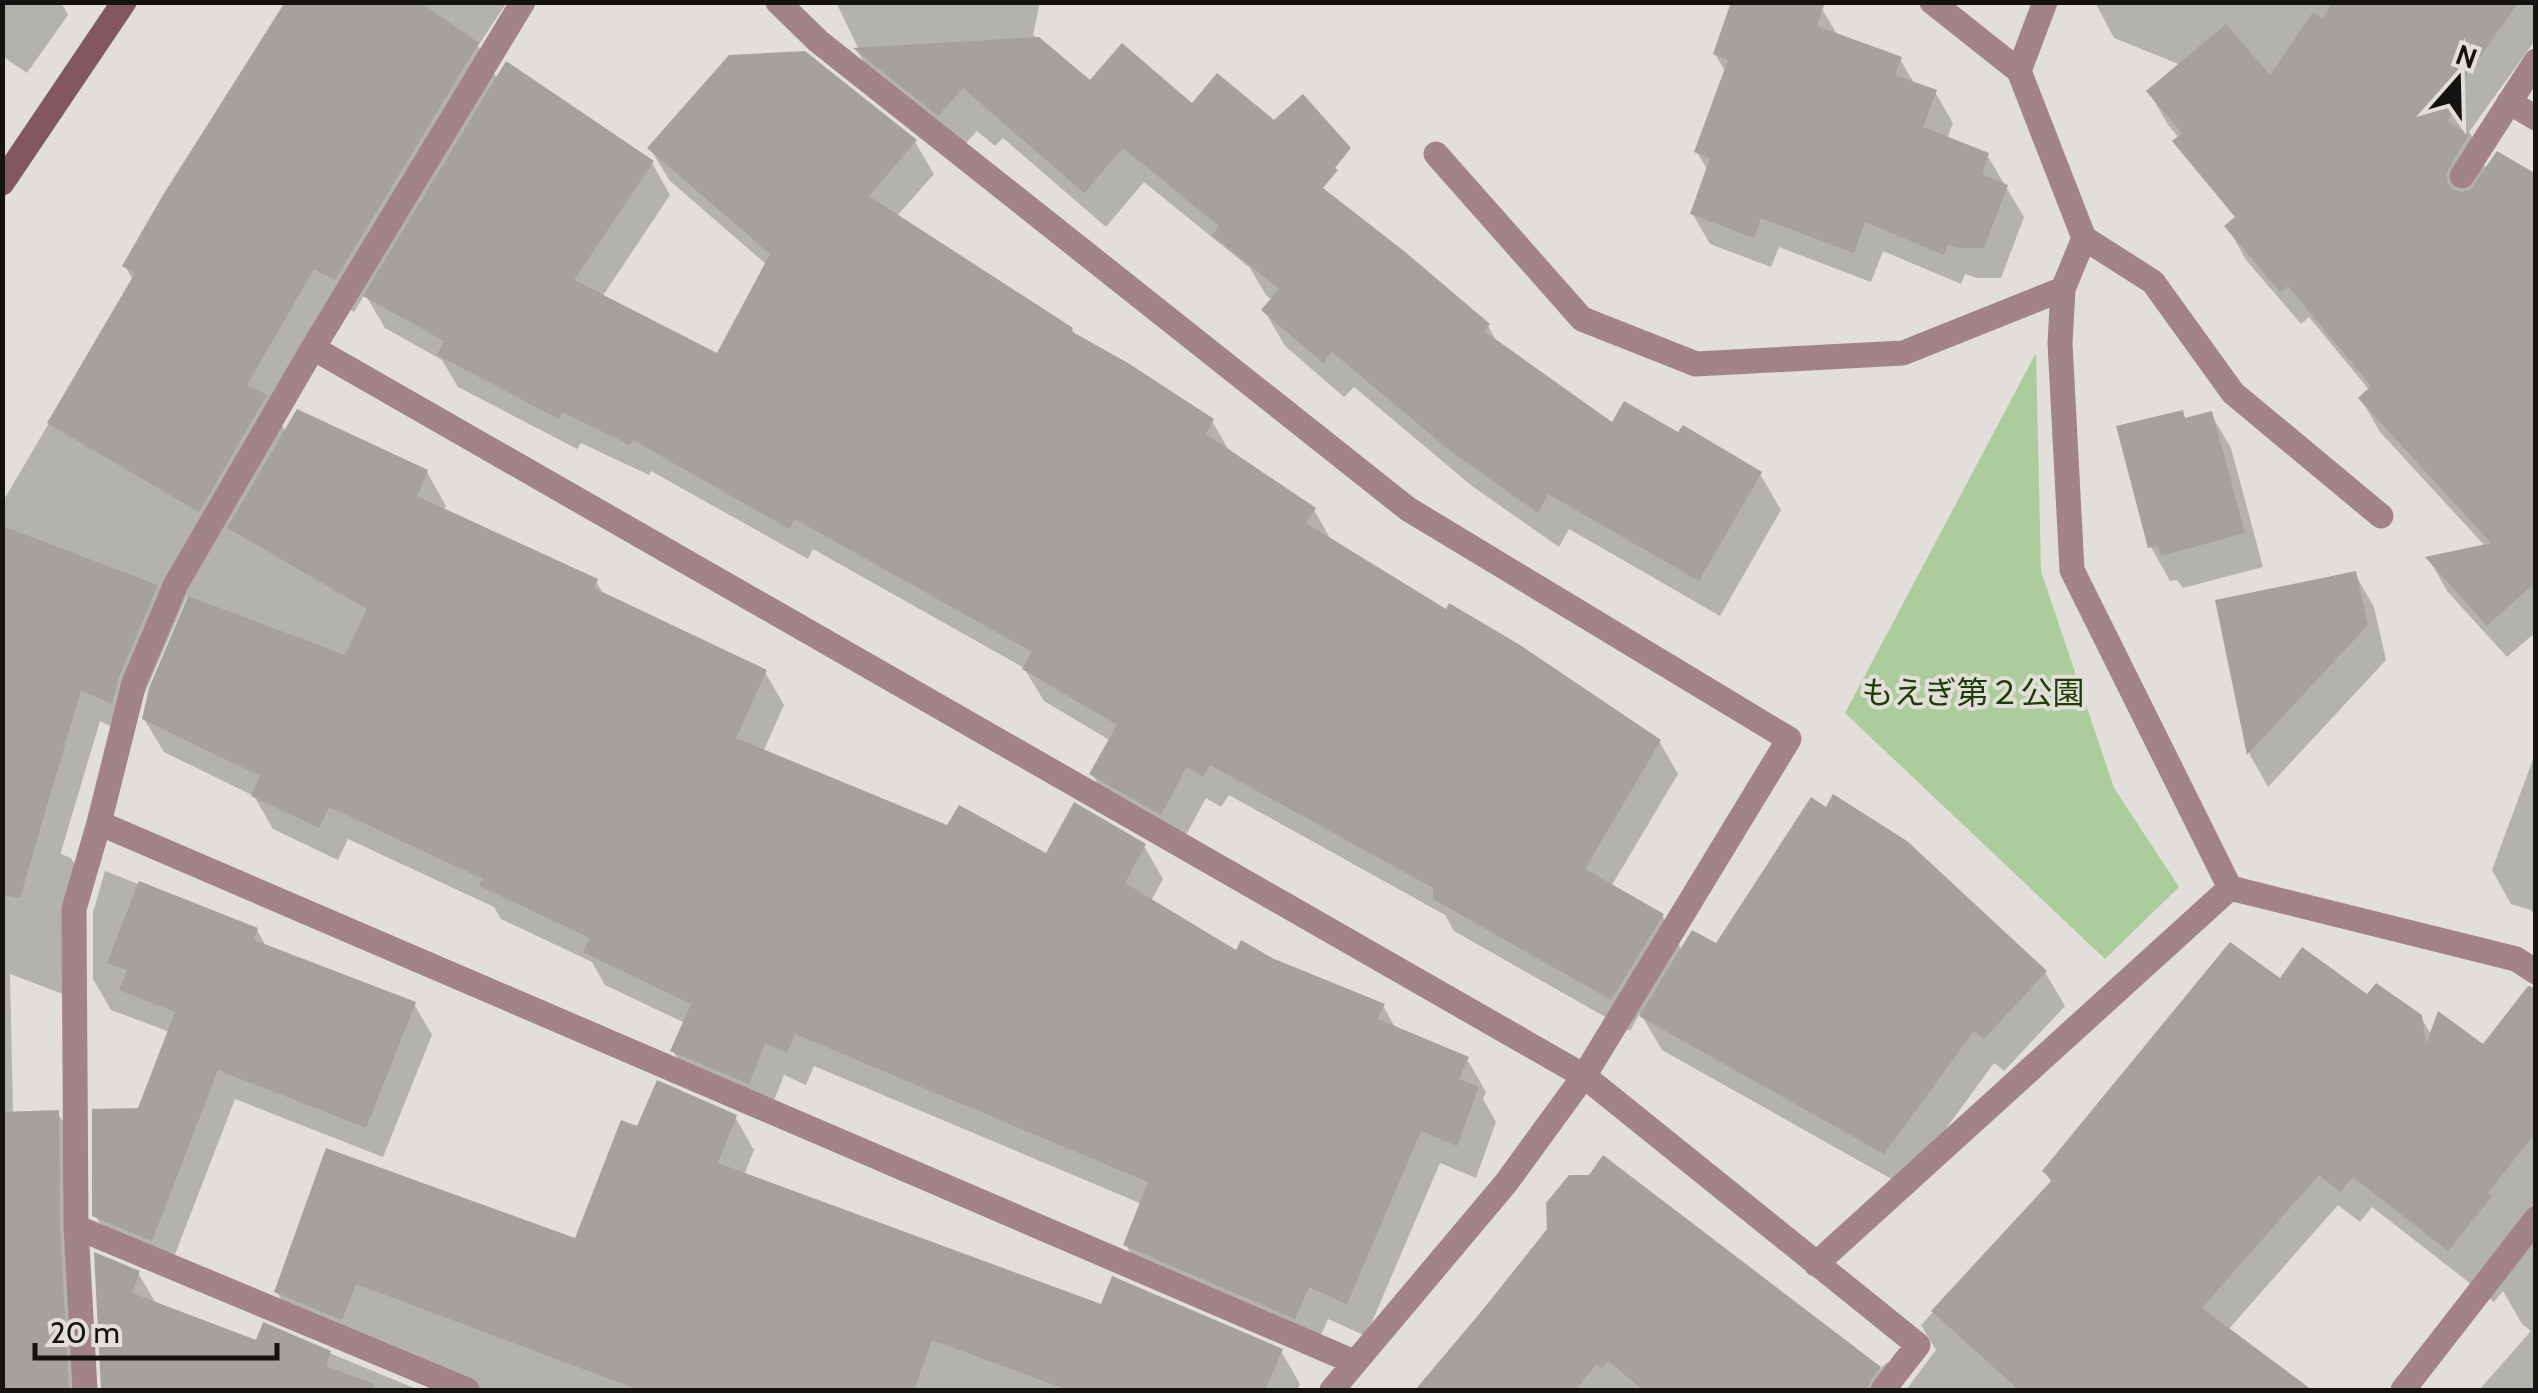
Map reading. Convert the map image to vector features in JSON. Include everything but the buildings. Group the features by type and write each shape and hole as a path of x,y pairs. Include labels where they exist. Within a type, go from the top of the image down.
{"main road":[{"path":"2,183 124,2"}],"street":[{"path":"85,1390 76,1228 74,909 134,683 176,584 522,2"},
{"path":"778,2 818,42 1408,509 1789,739 1584,1076 1506,1182 1332,1390"},
{"path":"1932,2 2019,71 2084,238 2152,282 2233,393 2381,516"},
{"path":"2019,71 2044,2"},
{"path":"2462,176 2536,61"},
{"path":"2510,102 2536,118"},
{"path":"1436,154 1582,319 1696,364 1903,353 2063,289"},
{"path":"2084,238 2063,289 2060,343 2072,570 2230,888 2516,959 2536,972"},
{"path":"313,348 1584,1076 1918,1346 1883,1390"},
{"path":"99,822 1354,1362"},
{"path":"1816,1264 2230,888"},
{"path":"2404,1390 2536,1219"},
{"path":"76,1228 467,1390"}],"green space":[{"name":"もえぎ第２公園","path":"2036,353 2041,571 2114,788 2179,887 2105,959 1845,713"}]}
